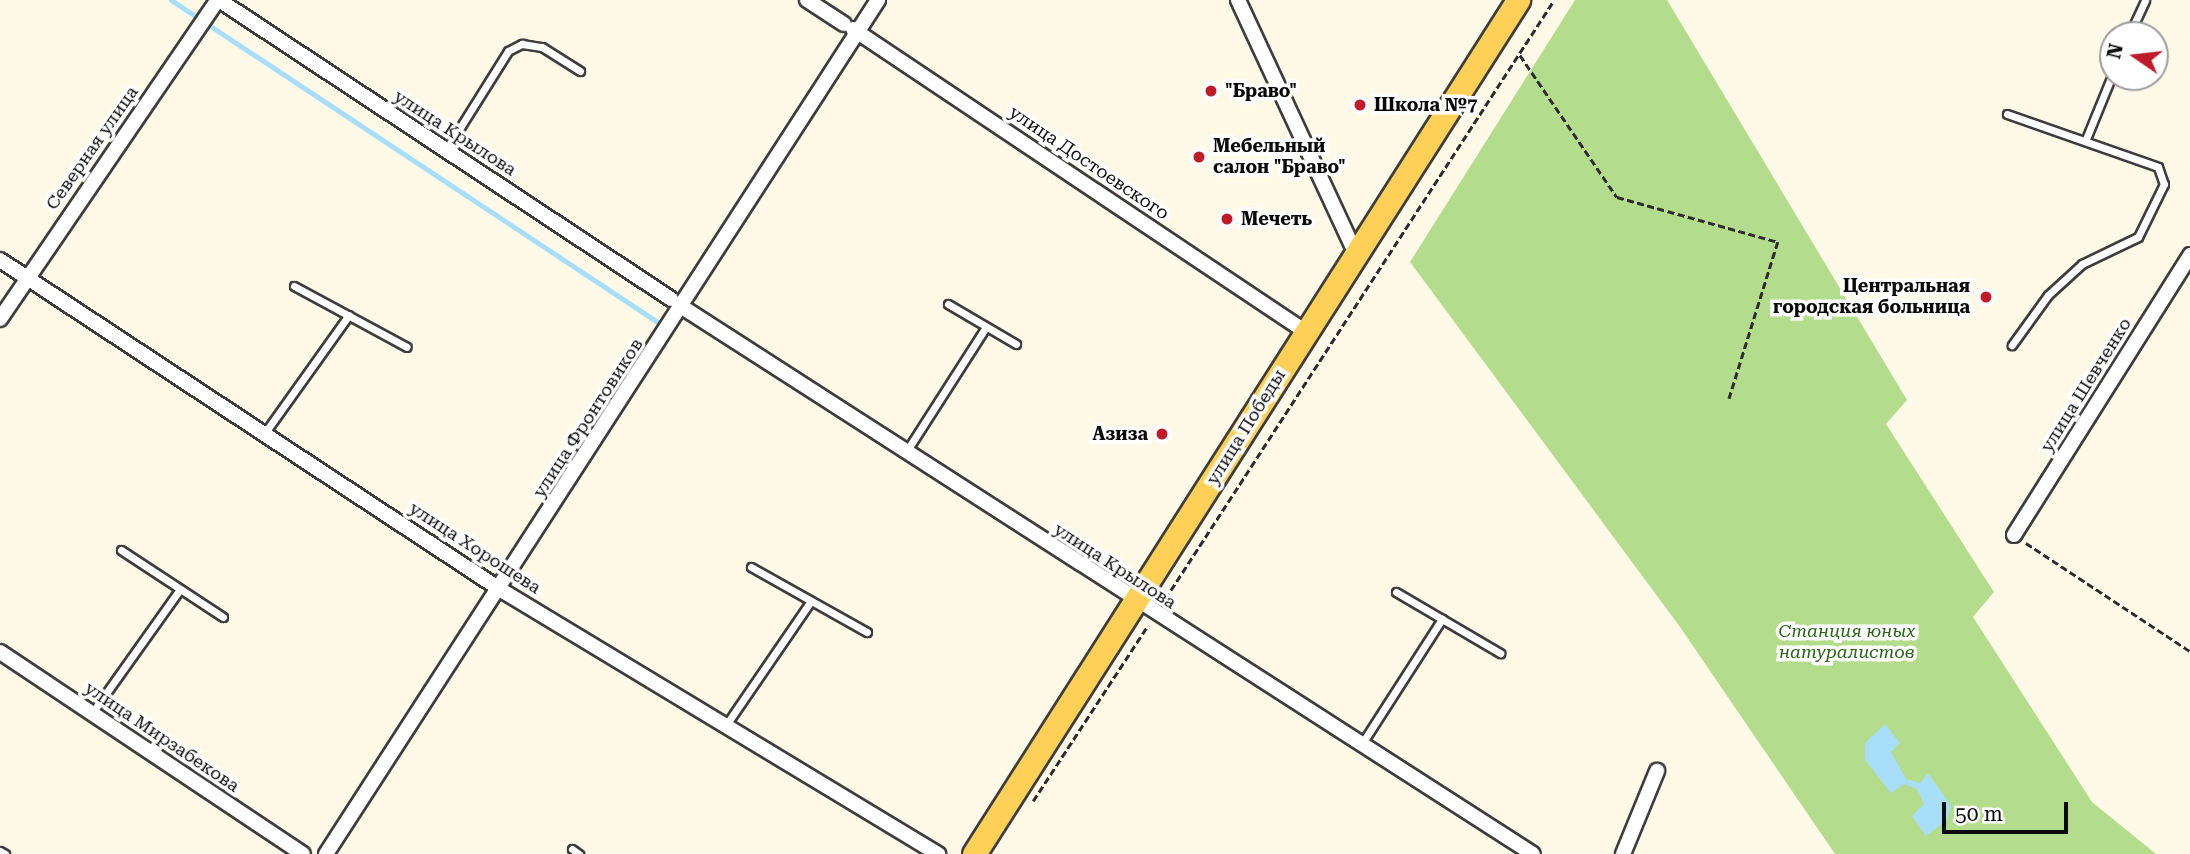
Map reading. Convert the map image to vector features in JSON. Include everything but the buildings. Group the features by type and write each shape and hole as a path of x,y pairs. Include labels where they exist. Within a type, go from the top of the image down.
{"main road":[{"name":"улица Победы","path":"972,854 1516,0"},
{"name":"улица Победы","path":"1133,601 1303,330 1356,253"}],"street":[{"name":"улица Крылова","path":"218,0 1133,601 1533,854"},
{"name":"Северная улица","path":"0,319 218,0"},
{"name":"улица Достоевского","path":"807,0 1303,330"},
{"name":"улица Фронтовиков","path":"326,854 501,590 852,28 878,0"},
{"path":"1238,0 1356,253"},
{"name":"улица Шевченко","path":"2014,535 2190,255"},
{"name":"улица Хорошева","path":"0,260 501,590 938,854"},
{"name":"улица Мирзабекова","path":"0,652 303,854"},
{"path":"1623,854 1657,771"}],"lane":[{"path":"2136,21 2146,0"},
{"path":"446,150 508,51 522,44 542,47 580,71"},
{"path":"2086,139 2106,91"},
{"path":"2007,114 2086,139 2158,167 2164,184 2154,212 2137,237 2082,264 2057,287 2012,345"},
{"path":"294,286 407,347"},
{"path":"948,304 1016,344"},
{"path":"264,434 349,315"},
{"path":"906,453 986,327"},
{"path":"121,550 223,617"},
{"path":"751,567 867,632"},
{"path":"92,713 180,589"},
{"path":"1396,592 1500,653"},
{"path":"726,726 811,601"},
{"path":"1361,745 1442,619"},
{"path":"0,850 5,854"}],"path":[{"path":"1028,808 1554,0"},
{"path":"1520,55 1617,197 1778,242 1729,399"},
{"path":"2014,535 2190,651"}],"green space":[{"name":"Станция юных натуралистов","path":"1575,0 1667,0 1907,400 1886,424 1994,592 1973,617 2092,802 2156,854 1835,854 1680,627 1410,262"}],"water":[{"path":"1885,724 1900,743 1891,752 1906,779 1920,783 1928,773 1951,806 1947,820 1926,836 1912,816 1924,804 1917,789 1904,784 1891,793 1865,760 1865,743"}],"waterway":[{"path":"171,0 662,325"}],"place":[{"name":"\"Браво\"","path":"1211,91"},
{"name":"Школа №7","path":"1360,105"},
{"name":"Мебельный салон \"Браво\"","path":"1199,157"},
{"name":"Мечеть","path":"1227,219"},
{"name":"Центральная городская больница","path":"1986,297"},
{"name":"Азиза","path":"1162,434"}]}
